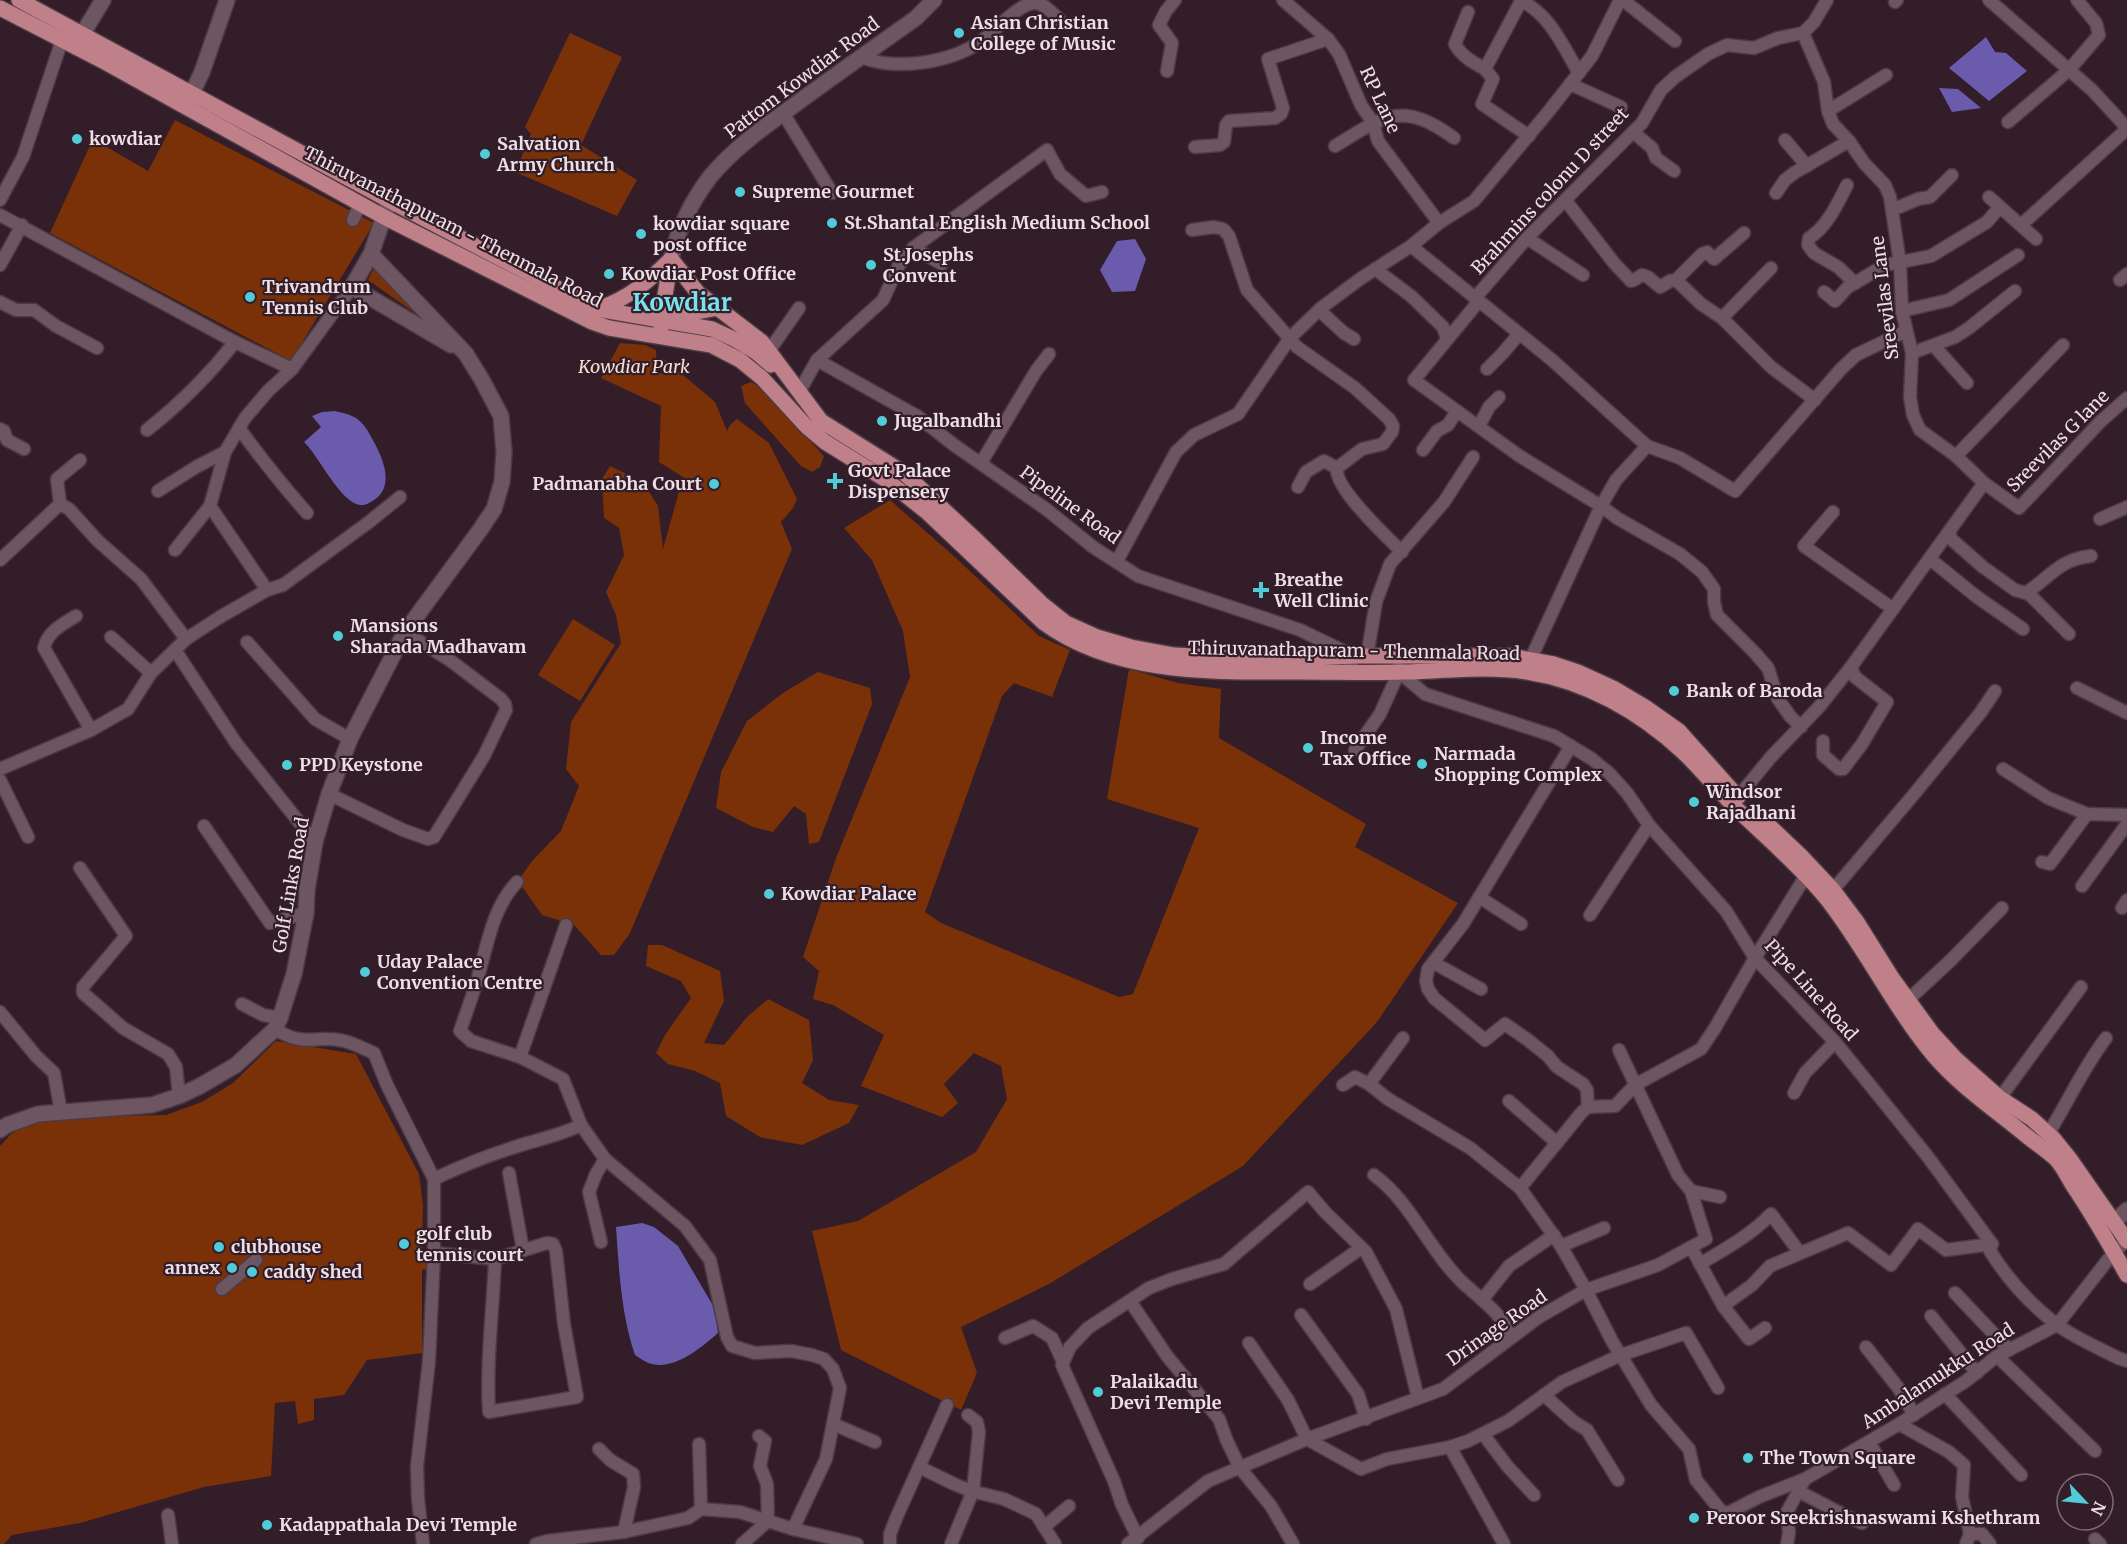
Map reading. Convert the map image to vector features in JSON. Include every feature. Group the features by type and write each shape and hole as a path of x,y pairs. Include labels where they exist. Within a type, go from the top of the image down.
{"main road":[{"path":"19,0 390,201 597,309 712,329 736,339 756,352 799,392"},
{"name":"Thiruvanathapuram - Thenmala Road","path":"0,8 384,217 592,322 609,328 711,345 740,360 762,378 806,426 825,441 888,481 928,513 1044,623 1063,637 1117,657 1183,669 1234,672 1357,662 1461,670 1528,665 1598,694 1630,711 1659,731 1682,751 1808,871 1898,1007 1935,1057 1959,1083 2056,1159 2087,1206 2127,1275"},
{"path":"597,309 620,301 645,284 671,259"},
{"path":"671,259 688,282 752,333 769,351 821,421 904,473 1041,603 1066,623 1097,637 1131,647 1174,655 1398,665"},
{"path":"662,336 661,319 671,259"},
{"path":"661,319 718,308"},
{"path":"1808,871 1833,890 1932,1033 1956,1059 2000,1098 2032,1119 2048,1134 2070,1159 2127,1240"}],"street":[{"path":"83,33 103,0"},
{"path":"185,107 202,72 227,0"},
{"name":"Pattom Kowdiar Road","path":"671,259 689,210 711,176 756,133 916,18 934,0"},
{"path":"1167,71 1173,43 1160,26 1166,11 1175,0"},
{"name":"RP Lane","path":"1283,0 1328,39 1339,54 1361,105 1373,123 1378,141 1439,223"},
{"path":"1117,561 1176,452 1194,435 1238,414 1290,338 1319,310 1411,246 1439,223 1474,201 1592,56 1622,0 1675,41"},
{"path":"1803,33 1814,22 1827,0"},
{"path":"1989,0 2092,90 2127,129 2022,225"},
{"path":"2008,122 2069,70 2099,35 2096,23 2077,0"},
{"path":"1485,69 1521,2 1529,5 1551,26 1579,73"},
{"path":"861,57 875,63 914,65 954,55 980,42 1017,11 1035,3 1043,5 1059,19"},
{"path":"1468,12 1455,44 1457,49 1485,69 1493,79 1482,104 1529,136"},
{"name":"Sreevilas Lane","path":"1803,33 1824,82 1828,111 1833,124 1849,141 1864,163 1886,185 1893,210 1900,263 1902,311 1912,353 1910,397 1913,415 1920,430 1956,456 1984,483"},
{"name":"Brahmins colonu D street","path":"1457,411 1414,380 1527,238 1642,123 1661,90 1686,68 1727,45 1754,48 1778,38 1803,33"},
{"path":"1195,147 1220,145 1224,142 1226,124 1229,121 1275,118 1281,114 1283,108 1268,59 1328,39"},
{"path":"0,200 23,157 62,40"},
{"path":"1828,111 1886,75"},
{"path":"1570,84 1621,107"},
{"path":"783,113 832,193"},
{"path":"1335,146 1373,123 1401,114 1436,125 1454,138"},
{"path":"1634,132 1652,148 1656,158 1674,171"},
{"path":"1785,140 1807,166"},
{"path":"1776,193 1785,180 1849,141"},
{"path":"799,392 817,360 883,300 898,265 913,248 1047,150 1060,174 1086,196 1102,192"},
{"path":"1893,210 1918,198 1930,197 1952,175"},
{"path":"1847,185 1837,204 1816,233 1809,238 1808,245 1814,253 1838,267 1855,284"},
{"path":"1989,197 2036,239"},
{"path":"175,550 210,506 225,452 239,428 268,391 292,369 352,287 371,254 390,201"},
{"path":"1566,201 1614,263 1631,281 1642,274 1660,287 1676,280 1702,254 1707,252 1714,259 1744,233"},
{"path":"353,220 360,204"},
{"path":"1824,292 1835,301 1848,287 1885,265 1931,256 1987,222 1998,209"},
{"path":"0,215 235,342 292,369"},
{"path":"0,265 22,225"},
{"path":"1192,230 1214,227 1223,229 1229,236 1247,290 1302,353 1356,388 1389,419 1393,426 1392,432 1383,444 1362,449 1337,468 1336,474 1345,490 1376,527 1402,552"},
{"path":"1527,238 1582,275"},
{"path":"1411,246 1519,334 1647,446 1680,458 1735,491 1841,369 1856,355 1906,331"},
{"path":"913,248 942,264"},
{"name":"Golf Links Road","path":"0,1130 7,1125 38,1114 152,1105 179,1095 200,1086 236,1065 278,1023 294,974 306,913 307,890 315,842 329,794 350,740 405,632 494,509 502,482 504,452 501,416 482,380 466,354 371,254"},
{"path":"1902,311 1948,300 1970,289 2018,255"},
{"path":"1722,318 1771,268"},
{"path":"1375,269 1411,296 1443,327 1447,339"},
{"path":"1676,280 1701,304 1722,318 1771,367 1815,400"},
{"path":"352,287 466,354"},
{"path":"1912,353 1955,337 1970,328 2015,291"},
{"path":"0,302 16,310 34,310 56,326 97,348"},
{"path":"769,351 799,308"},
{"path":"1319,310 1354,339"},
{"path":"1487,369 1519,334"},
{"path":"147,430 175,408 213,370 235,342"},
{"path":"1956,456 2063,345"},
{"path":"1934,346 1967,384"},
{"path":"981,463 1036,371 1049,354"},
{"name":"Pipeline Road","path":"817,360 917,416 954,445 1046,509 1093,547 1138,576 1300,630 1357,662"},
{"path":"1479,426 1489,407 1498,397"},
{"name":"Sreevilas G lane","path":"1984,483 2019,508 2100,422 2127,398"},
{"path":"1423,450 1437,431 1448,425 1457,411 1527,461 1617,518 1680,554 1702,572 1714,589 1717,615 1768,668 1778,699 1801,727"},
{"path":"239,428 307,513"},
{"path":"0,429 4,431 7,440 24,449"},
{"path":"1528,665 1601,506 1616,480 1647,446"},
{"path":"158,491 225,452"},
{"path":"1357,662 1383,579 1390,564 1444,501 1473,457"},
{"path":"60,504 57,479 80,460"},
{"path":"1298,487 1306,472 1324,462 1337,468"},
{"path":"1735,801 1851,667 1984,483"},
{"path":"0,769 91,730 128,710 151,674 186,639 267,590 283,585 400,497"},
{"path":"0,560 60,504"},
{"path":"60,504 69,509 98,541 141,579 186,639"},
{"path":"210,506 267,590"},
{"path":"2100,519 2127,507"},
{"path":"1833,512 1804,546 1893,609"},
{"path":"1950,532 1950,538 1983,567 2015,590 2029,594 2069,634"},
{"path":"2026,593 2054,570 2075,558 2091,556"},
{"path":"1930,559 1977,597 2023,629"},
{"path":"76,616 61,625 46,639 44,648 91,730"},
{"path":"329,794 403,830 428,839 434,837 484,756 502,719 506,710 501,699 451,661 405,632"},
{"path":"111,637 151,674"},
{"path":"247,642 315,719 350,740"},
{"path":"175,650 236,743 315,842"},
{"path":"1355,750 1380,714 1398,665"},
{"name":"Pipe Line Road","path":"1398,665 1425,694 1554,736 1592,759 1610,774 1628,793 1649,825 1726,911 1755,958 1835,1042 1928,1157 1992,1244 1990,1251 2000,1268 2022,1293 2057,1325 2127,1361"},
{"path":"1822,741 1823,755 1839,769 1843,769 1862,744 1887,702 1855,677 1851,667"},
{"path":"2077,688 2127,713"},
{"path":"1833,890 1981,712 1995,691"},
{"path":"1571,746 1463,924 1428,969 1426,981 1434,998 1485,1040 1505,1024 1520,1033 1548,1056 1557,1067 1583,1084 1587,1090 1588,1107"},
{"path":"2003,769 2048,798 2087,814 2127,815"},
{"path":"0,780 28,837"},
{"path":"2042,862 2050,864 2087,814"},
{"path":"2082,886 2127,824"},
{"path":"1590,915 1649,825"},
{"path":"204,826 270,923 306,913"},
{"path":"80,868 126,936 83,987 83,993 123,1028 168,1054 176,1066 179,1095"},
{"path":"1520,1188 1588,1107 1615,1106 1635,1085 1701,1049 1808,871"},
{"path":"517,882 507,893 494,917 478,979 460,1031 471,1041 519,1057 563,1079 581,1125 605,1159 685,1226 710,1260 727,1337 732,1346 755,1353 791,1351 812,1355 824,1359 833,1369 840,1388 826,1459 793,1528"},
{"path":"1479,897 1521,924"},
{"path":"1908,1000 2002,908"},
{"path":"519,1057 566,925"},
{"path":"1434,963 1480,989"},
{"path":"2000,1098 2080,987"},
{"path":"242,1004 278,1023 286,1037 307,1041 340,1040 374,1053 387,1085 434,1179 435,1253 429,1361 417,1466 423,1544"},
{"path":"0,1012 36,1056 54,1073 61,1112"},
{"path":"1369,1084 1403,1038"},
{"path":"2048,1134 2089,1061 2106,1038"},
{"path":"1794,1094 1805,1073 1835,1042"},
{"path":"1619,1050 1678,1175 1691,1191 1720,1197"},
{"path":"1343,1084 1354,1077 1369,1084 1388,1099 1470,1148 1520,1188 1557,1240 1651,1405 1689,1449 1696,1480 1722,1511 1728,1513 1759,1497 1805,1479"},
{"path":"1509,1101 1557,1143"},
{"path":"434,1179 470,1163 581,1125"},
{"path":"601,1242 589,1192 605,1159"},
{"path":"509,1173 523,1250"},
{"path":"1374,1175 1387,1185 1439,1255 1508,1330 1510,1338"},
{"name":"Drinage Road","path":"1133,1541 1208,1481 1307,1438 1366,1419 1443,1389 1539,1317 1587,1290 1658,1265 1706,1239 1691,1191"},
{"path":"1063,1362 1070,1347 1088,1328 1149,1288 1224,1264 1308,1192 1366,1252 1396,1309 1418,1398"},
{"path":"2114,1222 2127,1209"},
{"path":"1701,1264 1762,1224 1771,1214 1800,1254"},
{"path":"1482,1300 1509,1266 1557,1240 1604,1228"},
{"path":"1723,1306 1752,1285 1770,1266 1848,1233 1891,1264 1918,1229 1946,1250 1992,1244"},
{"name":"Ambalamukku Road","path":"1787,1544 1789,1533 1787,1512 1805,1479 1899,1424 1977,1373 1997,1356 2057,1325 2114,1252 2127,1240"},
{"path":"435,1253 495,1259 547,1243 553,1245 556,1251 564,1324 577,1397 489,1412 487,1380 495,1259"},
{"path":"1691,1247 1723,1306 1749,1339 1766,1328"},
{"path":"1310,1284 1361,1248"},
{"path":"222,1289 256,1260"},
{"path":"1955,1293 2009,1350"},
{"path":"1130,1301 1167,1356 1219,1419 1240,1468 1271,1506 1293,1544"},
{"path":"1301,1315 1358,1394 1366,1419"},
{"path":"1930,1316 1977,1373"},
{"path":"1005,1338 1033,1326 1052,1338 1114,1481 1133,1541"},
{"path":"1249,1343 1288,1400 1307,1438 1361,1468 1388,1459 1450,1447 1483,1434 1508,1421 1562,1382 1621,1355 1686,1333 1718,1388"},
{"path":"1866,1347 1900,1390 1914,1414"},
{"path":"1997,1356 2095,1451"},
{"path":"1945,1394 2021,1475"},
{"path":"1544,1395 1574,1422 1587,1430 1618,1480"},
{"path":"890,1544 894,1525 947,1405"},
{"path":"951,1544 973,1491 979,1432 977,1422 968,1415"},
{"path":"833,1424 875,1442"},
{"path":"1899,1424 1949,1452 1964,1464 1962,1497 1968,1539 1982,1534 1990,1544"},
{"path":"1483,1434 1508,1467 1534,1495"},
{"path":"759,1436 765,1441 760,1466 767,1484 768,1521"},
{"path":"1869,1442 1894,1485"},
{"path":"699,1444 701,1509"},
{"path":"1450,1447 1504,1544"},
{"path":"599,1449 610,1460 633,1474 634,1487 624,1532"},
{"path":"919,1467 973,1491 1004,1498 1036,1514 1055,1544"},
{"path":"1798,1491 1862,1522"},
{"path":"1044,1527 1069,1506"},
{"path":"536,1544 624,1532 688,1518 701,1509 740,1512 857,1544"},
{"path":"168,1515 172,1544"},
{"path":"742,1544 768,1521"}],"green space":[{"path":"570,33 622,57 581,145 637,180 617,216 515,172 531,134 525,127"},
{"name":"Trivandrum Tennis Club","path":"175,120 374,223 291,361 50,233 93,139 148,171"},
{"path":"375,265 432,325 368,280"},
{"name":"Kowdiar Park","path":"620,343 645,345 656,350 657,372 663,374 663,358 715,402 727,431 737,419 769,443 797,499 793,508 781,522 792,549 630,933 614,955 601,955 574,925 542,915 518,881 532,861 561,831 579,786 566,769 571,722 621,643 616,615 606,592 624,555 619,528 604,518 602,479 610,466 643,482 658,506 663,549 683,477 659,462 661,406 601,378"},
{"path":"751,382 761,388 824,456 820,467 812,472 801,466 745,403 741,386"},
{"path":"890,500 1039,636 1070,650 1052,697 1014,683 1002,696 925,912 941,923 1119,997 1133,994 1199,828 1107,799 1129,669 1178,683 1221,689 1219,738 1366,824 1355,847 1458,903 1377,1022 1243,1166 1049,1284 961,1327 977,1373 961,1410 841,1350 812,1231 858,1221 976,1152 1007,1099 1001,1066 974,1053 944,1084 958,1103 942,1117 861,1086 884,1035 833,1005 813,999 819,971 803,957 836,858 910,677 903,631 872,560 844,528"},
{"path":"573,619 615,645 580,701 538,675"},
{"path":"818,672 870,688 872,704 819,842 809,844 806,814 794,806 773,832 753,827 716,808 721,772 747,721 783,693"},
{"path":"648,945 662,945 720,971 724,1001 704,1043 724,1045 747,1017 768,999 809,1020 813,1060 802,1083 829,1100 859,1105 849,1123 802,1145 760,1137 726,1116 720,1083 695,1071 668,1064 656,1053 665,1035 691,998 681,981 646,966"},
{"path":"276,1041 356,1054 419,1174 423,1205 422,1245 427,1269 422,1270 422,1353 367,1360 344,1395 314,1399 314,1420 298,1424 295,1401 275,1403 271,1476 204,1487 80,1523 12,1535 4,1544 0,1544 0,1146 11,1134 44,1117 166,1115 202,1102 233,1083"}],"shaded area":[{"path":"1986,37 1995,52 2006,53 2027,71 1989,101 1949,68"},
{"path":"1939,88 1958,89 1981,108 1952,112"},
{"path":"1135,239 1146,259 1135,291 1112,292 1100,270 1117,241"},
{"path":"335,411 356,418 362,424 379,452 385,469 385,485 382,493 367,504 359,505 341,492 304,442 321,427 312,416"},
{"path":"642,1223 654,1227 678,1246 715,1309 718,1333 688,1356 670,1364 645,1362 635,1355 627,1324 621,1292 616,1227"}],"place":[{"name":"Asian Christian College of Music","path":"959,33"},
{"name":"kowdiar","path":"77,139"},
{"name":"Salvation Army Church","path":"485,154"},
{"name":"Supreme Gourmet","path":"740,192"},
{"name":"St.Shantal English Medium School","path":"832,223"},
{"name":"kowdiar square post office","path":"641,234"},
{"name":"St.Josephs Convent","path":"871,265"},
{"name":"Kowdiar Post Office","path":"609,274"},
{"name":"Trivandrum Tennis Club","path":"250,297"},
{"name":"Jugalbandhi","path":"882,421"},
{"name":"Govt Palace Dispensery","path":"835,481"},
{"name":"Padmanabha Court","path":"714,484"},
{"name":"Breathe Well Clinic","path":"1261,590"},
{"name":"Mansions Sharada Madhavam","path":"338,636"},
{"name":"Bank of Baroda","path":"1674,691"},
{"name":"Income Tax Office","path":"1308,748"},
{"name":"Narmada Shopping Complex","path":"1422,764"},
{"name":"PPD Keystone","path":"287,765"},
{"name":"Windsor Rajadhani","path":"1694,802"},
{"name":"Kowdiar Palace","path":"769,894"},
{"name":"Uday Palace Convention Centre","path":"365,972"},
{"name":"golf club tennis court","path":"404,1244"},
{"name":"clubhouse","path":"219,1247"},
{"name":"annex","path":"232,1268"},
{"name":"caddy shed","path":"252,1272"},
{"name":"Palaikadu Devi Temple","path":"1098,1392"},
{"name":"The Town Square","path":"1748,1458"},
{"name":"Peroor Sreekrishnaswami Kshethram","path":"1694,1518"},
{"name":"Kadappathala Devi Temple","path":"267,1525"}],"district":[{"name":"Kowdiar","path":"682,303"}]}
